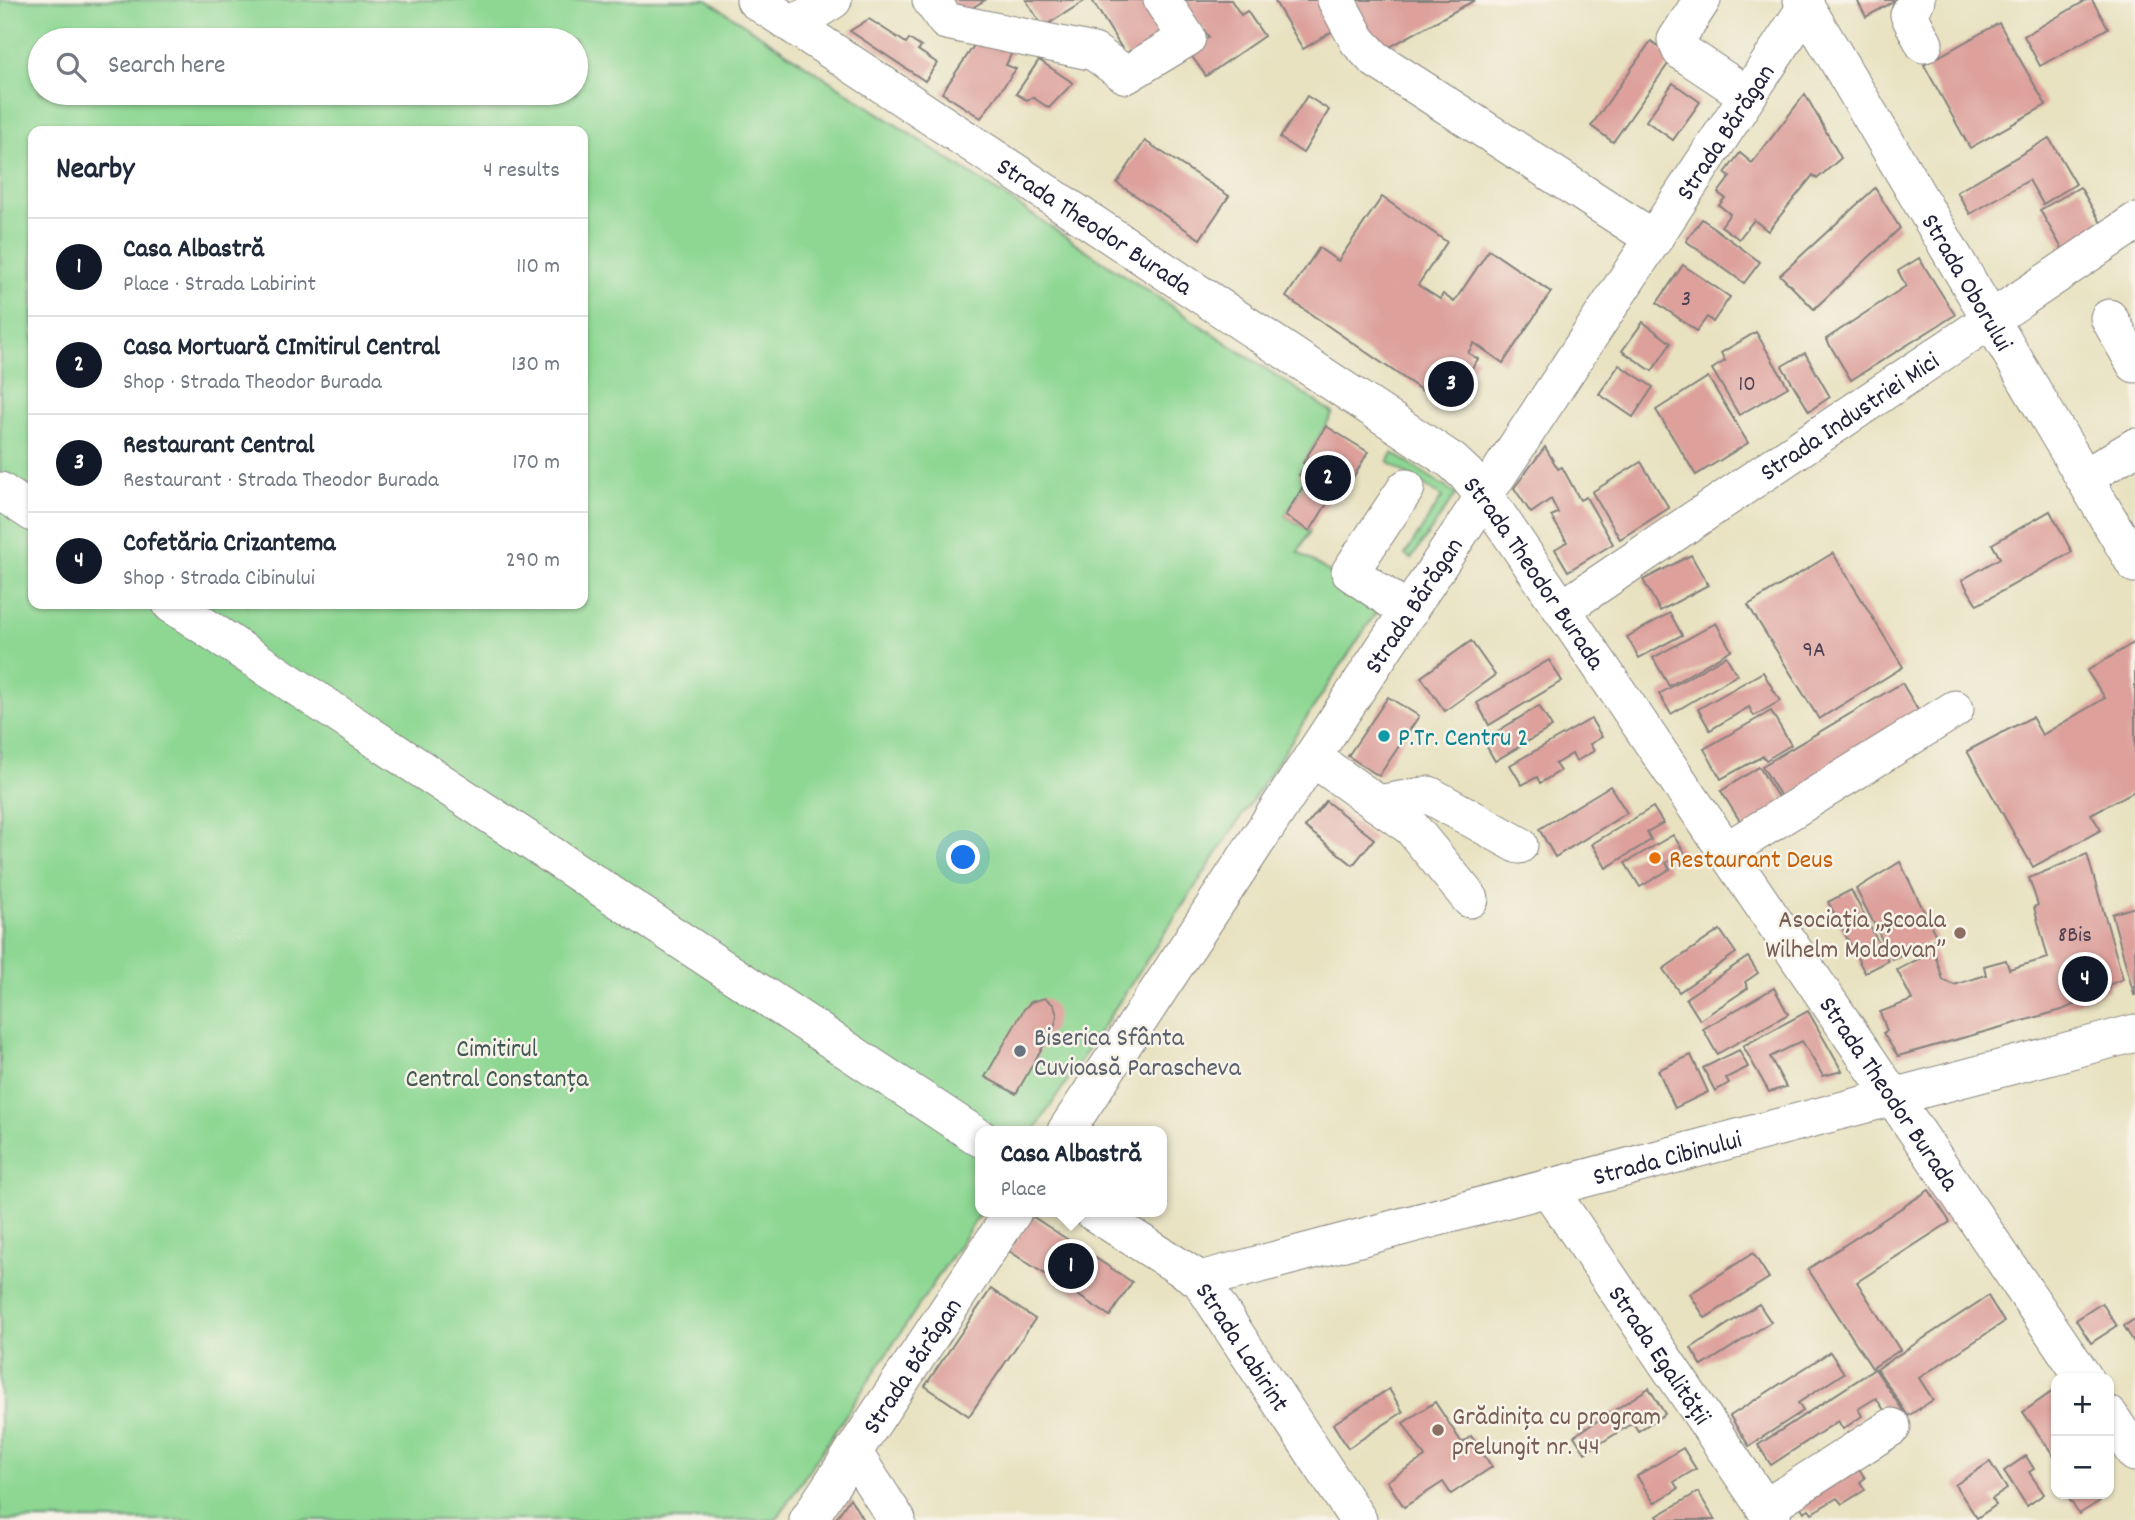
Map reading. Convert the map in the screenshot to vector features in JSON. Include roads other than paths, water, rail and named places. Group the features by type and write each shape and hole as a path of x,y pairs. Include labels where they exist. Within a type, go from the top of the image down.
{"street":[{"name":"Strada Theodor Burada","path":"755,0 1452,461 1485,497 1562,608 2081,1373"},
{"path":"793,25 833,0"},
{"path":"931,0 946,21 1094,52 1126,75 1187,38 1162,0"},
{"path":"1336,0 1358,41 1375,60 1654,239"},
{"path":"1702,0 1676,40 1678,46 1747,95"},
{"path":"1916,0 1909,15 1924,44"},
{"name":"Strada Bărăgan","path":"1069,1126 1654,239 1804,4"},
{"name":"Strada Oborului","path":"1804,4 2135,564"},
{"name":"Strada Industriei Mici","path":"1562,608 2135,222"},
{"path":"2109,318 2135,364"},
{"path":"2084,478 2135,447"},
{"path":"1406,488 1350,572 1409,612"},
{"path":"0,491 28,510"},
{"path":"179,609 975,1135"},
{"path":"1726,850 1955,709"},
{"path":"1313,758 1411,827 1470,899"},
{"path":"1378,804 1429,795 1519,845"},
{"name":"Strada Cibinului","path":"1200,1280 2135,1033"},
{"name":"Strada Egalității","path":"1548,1188 1769,1514"},
{"name":"Strada Bărăgan","path":"808,1520 1010,1217"},
{"name":"Strada Labirint","path":"1101,1217 1200,1280 1358,1520"},
{"path":"2114,1422 2135,1453"},
{"path":"1769,1514 1892,1427"},
{"path":"853,1452 897,1520"}],"place":[{"name":"Restaurant Central","path":"1451,384"},
{"name":"Casa Mortuară CImitirul Central","path":"1328,478"},
{"name":"P.Tr. Centru 2","path":"1384,736"},
{"name":"Restaurant Deus","path":"1655,858"},
{"name":"Asociația „Școala Wilhelm Moldovan”","path":"1960,933"},
{"name":"Cofetăria Crizantema","path":"2085,979"},
{"name":"Biserica Sfânta Cuvioasă Parascheva","path":"1020,1051"},
{"name":"Casa Albastră","path":"1071,1266"},
{"name":"Grădinița cu program prelungit nr. 44","path":"1438,1430"}],"park label":[{"name":"Cimitirul Central Constanța","path":"497,1062"}]}
